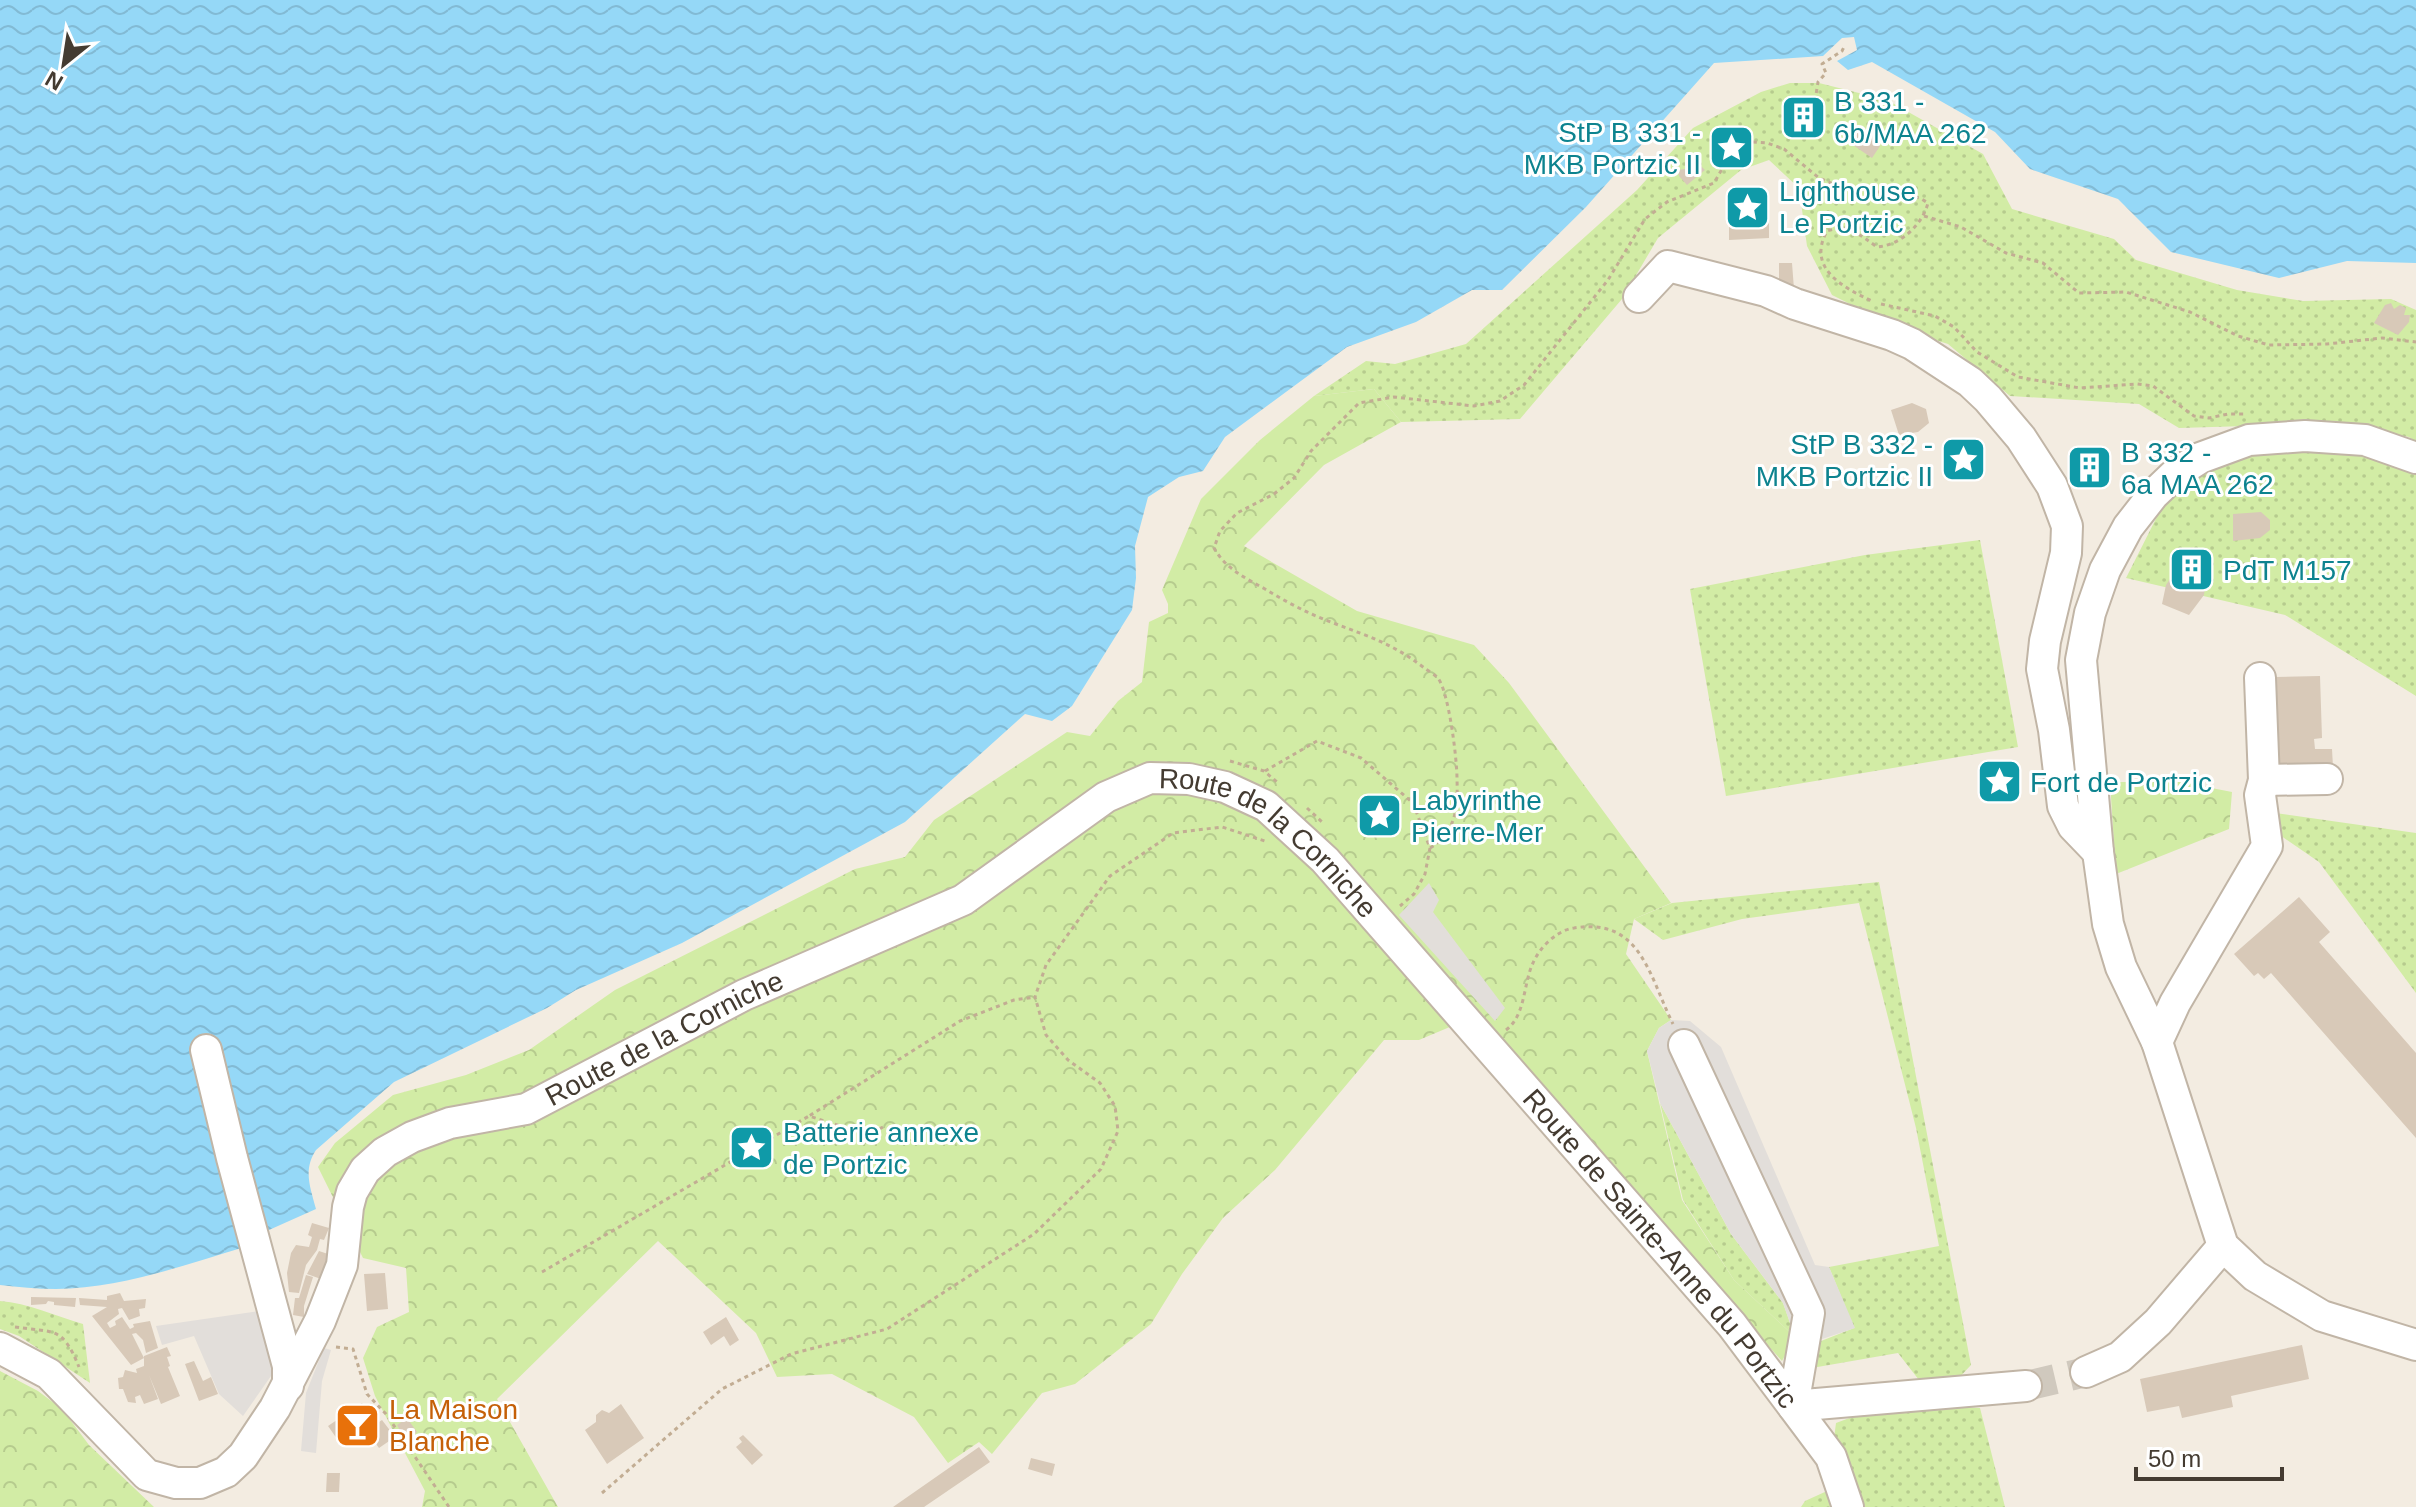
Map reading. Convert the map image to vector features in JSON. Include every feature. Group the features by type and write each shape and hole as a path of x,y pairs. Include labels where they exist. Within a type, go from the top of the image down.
{"street":[{"path":"1639,297 1668,266 1766,291 1912,344 1970,382 2005,417 2052,486 2067,526 2066,553 2045,641 2042,669 2054,730 2063,806 2073,826 2098,852"},
{"path":"2416,458 2365,440 2305,436 2249,440 2200,458 2175,474 2153,495 2128,527 2105,570 2090,613 2081,660 2098,852 2108,924 2121,967 2157,1042 2223,1246 2255,1276 2322,1316 2416,1345"},
{"path":"2157,1042 2175,1003 2267,846 2260,795 2264,780 2260,678"},
{"name":"Route de la Corniche","path":"7,1337 49,1374 147,1475 176,1483 201,1495 243,1456 288,1386 342,1265 352,1192 365,1170 385,1152 412,1137 450,1123 526,1109 744,995 963,900 1106,797 1150,778 1189,779 1225,787 1266,806 1325,860 1450,1006"},
{"path":"2264,780 2327,779"},
{"name":"Route de Sainte-Anne du Portzic","path":"1450,1006 1732,1325 1831,1457 1848,1507"},
{"path":"1684,1045 1809,1313 1793,1406 2026,1386"},
{"path":"206,1050 288,1366 288,1386"},
{"path":"2086,1372 2120,1357 2149,1331 2223,1246"}],"path":[{"path":"1809,106 1815,101 1818,82 1826,73 1822,64 1842,51 1845,45"},
{"path":"1430,848 1441,842 1449,832 1456,817 1458,800 1456,745 1439,679 1378,638 1292,606 1235,571 1221,560 1214,548 1220,531 1237,513 1274,494 1294,478 1311,451 1359,403 1394,397 1474,406 1500,401 1524,385 1608,280 1645,219 1667,202 1714,183 1729,157 1739,147 1752,142 1767,143 1784,149 1819,178 1838,186 1920,198 1928,203 1924,216 1900,241 1887,246 1877,247 1858,233 1840,227 1827,231 1820,244 1820,255 1825,267 1849,290 1876,303 1935,316 1954,327 1977,352 2018,377 2080,388 2137,384 2153,386 2194,416 2257,414"},
{"path":"1924,216 1961,227 2006,253 2043,263 2079,293 2126,292 2190,312 2238,336 2269,345 2327,344 2382,338 2416,342"},
{"path":"1264,771 1317,741 1361,758 1413,803 1430,848 1425,874 1414,894 1400,906"},
{"path":"602,1493 722,1389 791,1354 887,1329 1034,1234 1101,1169 1118,1131 1115,1106 1100,1083 1068,1060 1046,1035 1035,997 1046,965 1110,876 1173,833 1222,827 1281,846"},
{"path":"1501,1033 1515,1023 1533,961 1551,939 1567,929 1592,925 1615,930 1634,944 1684,1045"},
{"path":"542,1272 809,1116 960,1021 1014,1000 1035,997"},
{"path":"809,1116 868,1135 883,1127"},
{"path":"7,1337 58,1333 72,1347 85,1378"},
{"path":"308,1347 320,1353 325,1346 353,1349 367,1394 386,1414 449,1507"}],"green space":[{"path":"1790,83 1819,83 1887,100 1983,154 2012,209 2114,239 2136,260 2237,290 2303,301 2391,299 2416,310 2416,442 2409,437 2344,423 2179,428 2139,404 2010,396 1948,344 1898,328 1832,295 1807,246 1799,188 1769,160 1741,170 1658,238 1622,299 1520,419 1401,422 1374,389 1314,396 1366,361 1395,364 1466,344 1637,190 1693,128 1761,92"},
{"path":"1374,389 1401,422 1324,465 1244,546 1357,611 1474,645 1509,683 1671,903 1634,919 1626,954 1671,1020 1659,1028 1647,1051 1682,1200 1734,1280 1795,1337 1782,1361 1471,1018 1419,1040 1384,1040 1275,1170 1223,1218 1182,1274 1151,1324 1075,1384 1042,1393 992,1454 979,1442 948,1463 914,1417 832,1374 777,1377 756,1333 658,1241 497,1399 558,1507 422,1507 425,1491 375,1396 363,1358 377,1327 409,1312 406,1268 363,1258 318,1167 335,1143 393,1095 466,1075 529,1050 615,990 855,869 905,857 934,820 1067,732 1090,736 1118,701 1142,682 1149,622 1168,613 1162,590 1201,499 1260,440 1314,396"},
{"path":"2316,452 2394,459 2416,473 2416,696 2285,615 2126,578 2168,495 2222,453"},
{"path":"1980,540 2018,747 1726,796 1690,589 1865,555"},
{"path":"2110,782 2181,782 2232,792 2229,829 2116,874"},
{"path":"2275,813 2416,833 2416,993 2319,862 2274,831"},
{"path":"1879,882 1971,1365 1955,1382 1919,1380 1898,1353 1806,1369 1806,1347 1854,1328 1829,1267 1939,1246 1916,1128 1859,903 1742,919 1663,940 1634,919 1672,903"},
{"path":"1660,1103 1731,1234 1783,1303 1795,1337 1734,1280 1683,1200"},
{"path":"0,1301 31,1307 83,1324 90,1383 19,1336 0,1329"},
{"path":"0,1371 38,1391 62,1409 89,1445 154,1507 0,1507"},
{"path":"1933,1405 1980,1408 2005,1507 1801,1507 1805,1501 1827,1491 1836,1423 1879,1407"}],"shaded area":[{"path":"1429,883 1439,900 1433,912 1505,1008 1495,1021 1399,915"},
{"path":"1671,1020 1690,1021 1721,1047 1815,1265 1829,1267 1855,1328 1813,1342 1795,1337 1783,1303 1731,1234 1660,1103 1647,1051 1659,1028"},
{"path":"266,1310 278,1366 243,1416 219,1394 194,1336 162,1345 156,1326"},
{"path":"324,1348 331,1350 322,1381 316,1453 301,1451 306,1393"}],"water":[{"path":"0,0 2416,0 2416,263 2347,261 2279,278 2171,252 2118,199 2030,169 1995,132 1872,62 1848,70 1837,61 1857,50 1854,37 1842,38 1823,56 1714,63 1586,207 1502,290 1472,290 1416,322 1347,347 1225,437 1203,471 1179,477 1148,497 1135,546 1136,578 1132,610 1072,706 1052,721 1025,714 905,822 682,943 576,990 547,1008 394,1082 316,1150 309,1171 316,1209 260,1234 248,1246 105,1285 56,1289 7,1286 0,1285"}],"building":[{"name":"B 331 - 6b/MAA 262","path":"1800,101 1802,108 1809,106 1809,112 1816,113 1818,119 1807,131 1785,115 1792,103"},
{"path":"1865,127 1865,134 1873,132 1874,139 1880,138 1880,146 1872,158 1847,141 1856,129"},
{"path":"1692,157 1705,170 1687,185 1678,170 1685,169 1685,162 1691,164"},
{"path":"1745,198 1756,202 1757,209 1769,208 1769,238 1729,240 1729,210 1741,210"},
{"path":"1779,263 1792,263 1794,289 1779,285"},
{"path":"2391,303 2394,309 2400,305 2406,308 2404,315 2410,315 2409,322 2398,335 2374,323 2385,305"},
{"path":"1912,403 1926,409 1929,423 1918,432 1899,435 1891,410"},
{"name":"B 332 - 6a MAA 262","path":"2095,448 2106,452 2110,463 2102,473 2078,478 2070,454"},
{"path":"2261,512 2270,520 2270,530 2260,538 2233,541 2233,514"},
{"name":"PdT M157","path":"2191,547 2210,554 2204,595 2189,615 2162,604 2166,585"},
{"path":"2320,676 2322,738 2314,739 2315,749 2332,749 2333,767 2278,768 2275,677"},
{"path":"2299,897 2330,932 2319,942 2416,1053 2416,1138 2271,973 2264,979 2258,973 2254,976 2234,954"},
{"path":"312,1223 329,1228 306,1265 299,1293 289,1292 287,1273 291,1253 296,1245 309,1247 312,1237 308,1235"},
{"path":"319,1251 331,1255 321,1279 307,1274"},
{"path":"385,1273 388,1309 367,1311 364,1274"},
{"path":"306,1275 313,1277 304,1306 304,1317 293,1315 295,1298 299,1298"},
{"path":"120,1293 124,1301 146,1299 145,1308 139,1309 140,1316 129,1320 122,1308 118,1309 119,1314 107,1323 110,1328 122,1317 130,1329 134,1327 133,1324 150,1321 158,1348 146,1353 143,1340 136,1333 132,1334 144,1358 131,1365 92,1316 107,1307 80,1305 79,1298 107,1300 107,1296"},
{"path":"31,1297 76,1298 75,1307 54,1305 54,1302 48,1301 46,1304 31,1305"},
{"path":"726,1317 739,1340 730,1346 724,1336 711,1345 703,1332"},
{"path":"2302,1345 2309,1379 2231,1396 2233,1407 2182,1418 2179,1406 2147,1412 2140,1379"},
{"path":"167,1347 171,1356 167,1357 168,1367 180,1396 161,1404 149,1375 158,1399 144,1404 140,1395 135,1397 136,1403 128,1402 123,1389 119,1389 118,1378 123,1377 125,1370 137,1373 136,1369 144,1366 144,1356"},
{"path":"194,1361 203,1381 211,1377 218,1394 199,1401 185,1364"},
{"name":"La Maison Blanche","path":"362,1403 376,1424 382,1420 395,1437 379,1448 366,1430 342,1446 328,1426"},
{"path":"621,1404 644,1438 607,1464 585,1430 596,1422 596,1415 602,1410 609,1413"},
{"path":"407,1418 417,1432 406,1441 397,1425"},
{"path":"743,1435 763,1455 752,1465 736,1447 742,1442 739,1438"},
{"path":"979,1447 990,1462 924,1507 893,1507"},
{"path":"1031,1458 1055,1464 1052,1476 1028,1469"},
{"path":"327,1473 340,1473 339,1492 326,1492"}],"tunnel":[{"path":"2026,1386 2086,1372"}],"place":[{"name":"B 331 - 6b/MAA 262","path":"1803,117"},
{"name":"StP B 331 - MKB Portzic II","path":"1732,148"},
{"name":"Lighthouse Le Portzic","path":"1748,207"},
{"name":"StP B 332 - MKB Portzic II","path":"1964,460"},
{"name":"B 332 - 6a MAA 262","path":"2090,468"},
{"name":"PdT M157","path":"2192,570"},
{"name":"Fort de Portzic","path":"1999,782"},
{"name":"Labyrinthe Pierre-Mer","path":"1380,816"},
{"name":"Batterie annexe de Portzic","path":"752,1148"},
{"name":"La Maison Blanche","path":"358,1425"}]}
